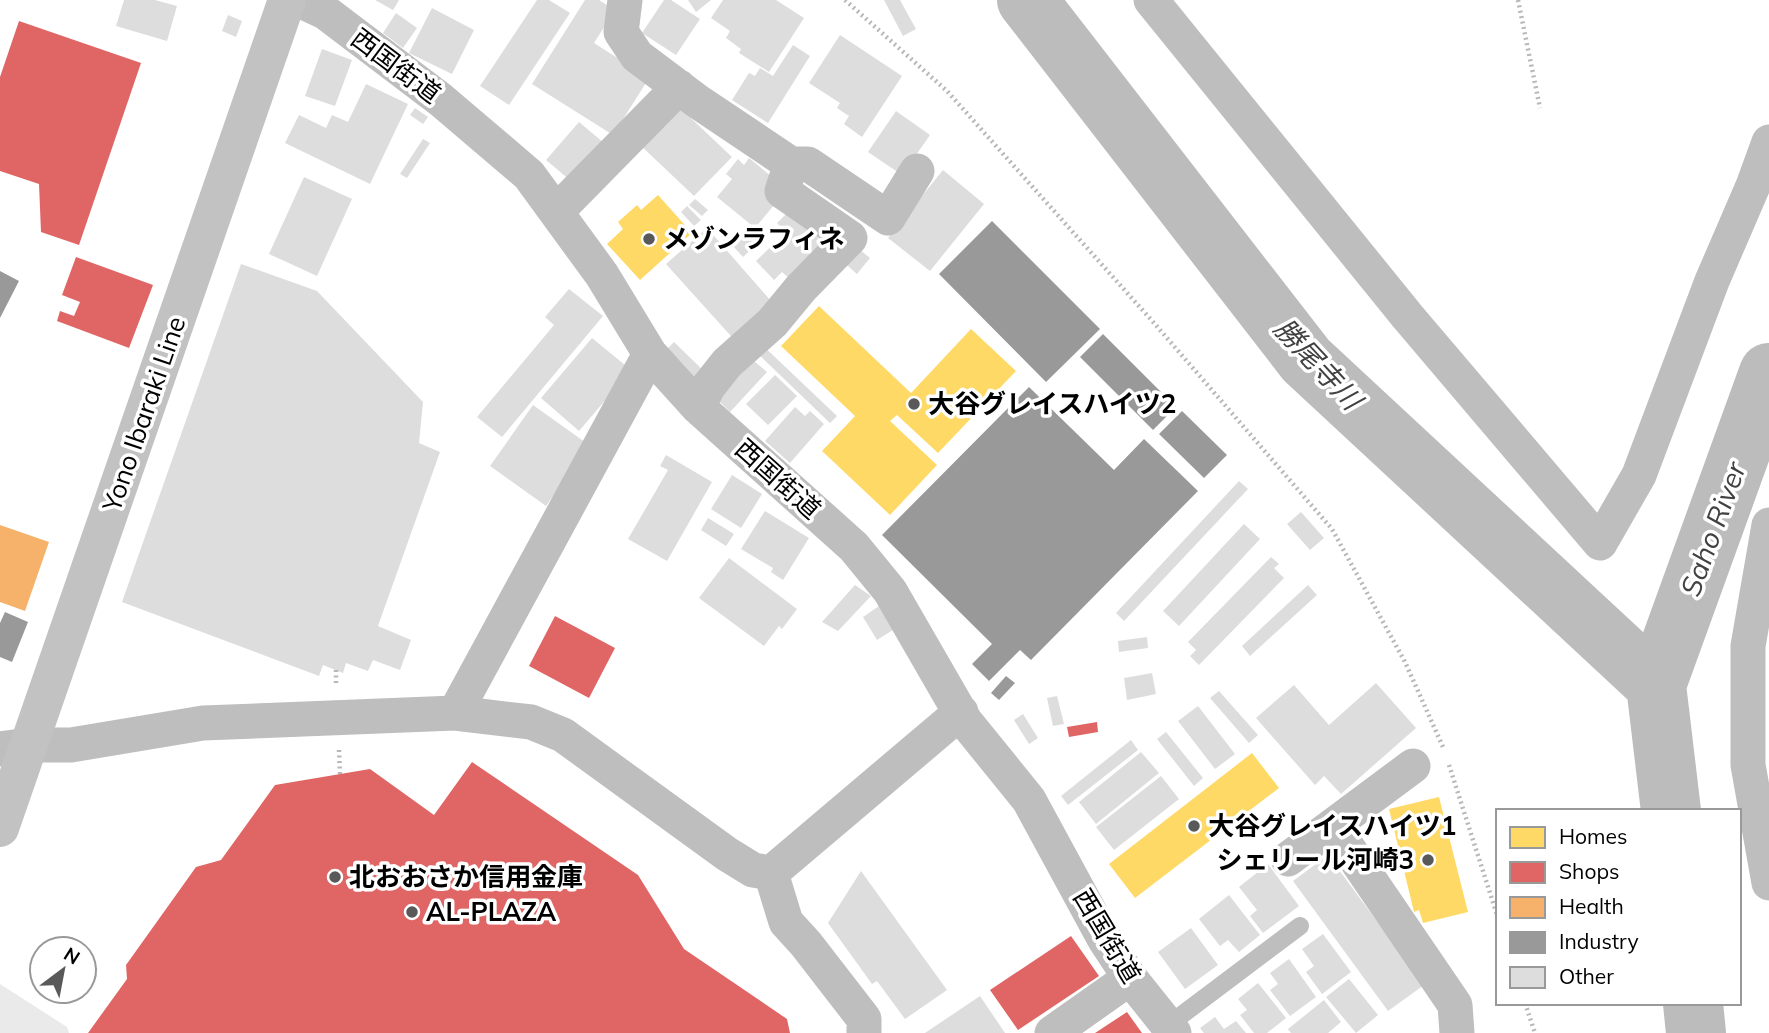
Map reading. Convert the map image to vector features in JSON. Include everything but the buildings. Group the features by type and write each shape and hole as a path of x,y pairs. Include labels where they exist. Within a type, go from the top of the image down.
{"main road":[{"name":"Yono Ibaraki Line","path":"0,828 14,747 288,0"}],"street":[{"name":"西国街道","path":"299,0 325,12 441,100 529,175 602,275 650,354 698,407 854,547 890,591 965,721 1029,800 1105,940 1130,978 1171,1030"},
{"path":"625,0 621,32 637,56 791,164 808,164 888,218 917,171"},
{"path":"1151,0 1408,317 1600,543 1639,475 1712,281 1769,142"},
{"path":"556,212 679,88"},
{"path":"698,407 708,387 727,363 772,323 801,288 850,238 782,191 791,164"},
{"path":"454,713 650,354"},
{"path":"1769,525 1748,646 1748,765 1769,883"},
{"path":"14,747 71,745 203,723 454,713 531,722 562,735 727,854 753,870 771,873 961,712"},
{"path":"1288,859 1413,766"},
{"path":"1333,826 1455,1004 1457,1033"},
{"path":"771,873 786,922 864,1019 864,1033"},
{"path":"1052,1033 1130,978"}],"lane":[{"path":"1171,1030 1300,926"}],"path":[{"path":"845,0 947,92 1154,323 1332,529 1405,662 1441,743 1496,912"},
{"path":"1518,0 1540,108"},
{"path":"1526,1005 1535,1033"}],"shaded area":[{"path":"0,984 28,1002 28,1005 33,1005 67,1027 69,1033 0,1033"}],"waterway":[{"name":"勝尾寺川","path":"1027,0 1306,360 1656,685"},
{"name":"Saho River","path":"1671,809 1656,685 1769,373"},
{"path":"1693,1005 1696,1033"}],"place":[{"name":"メゾンラフィネ","path":"649,239"},
{"name":"大谷グレイスハイツ2","path":"914,404"},
{"name":"大谷グレイスハイツ1","path":"1194,826"},
{"name":"シェリール河崎3","path":"1428,860"},
{"name":"北おおさか信用金庫","path":"335,877"},
{"name":"AL-PLAZA","path":"412,912"}]}
